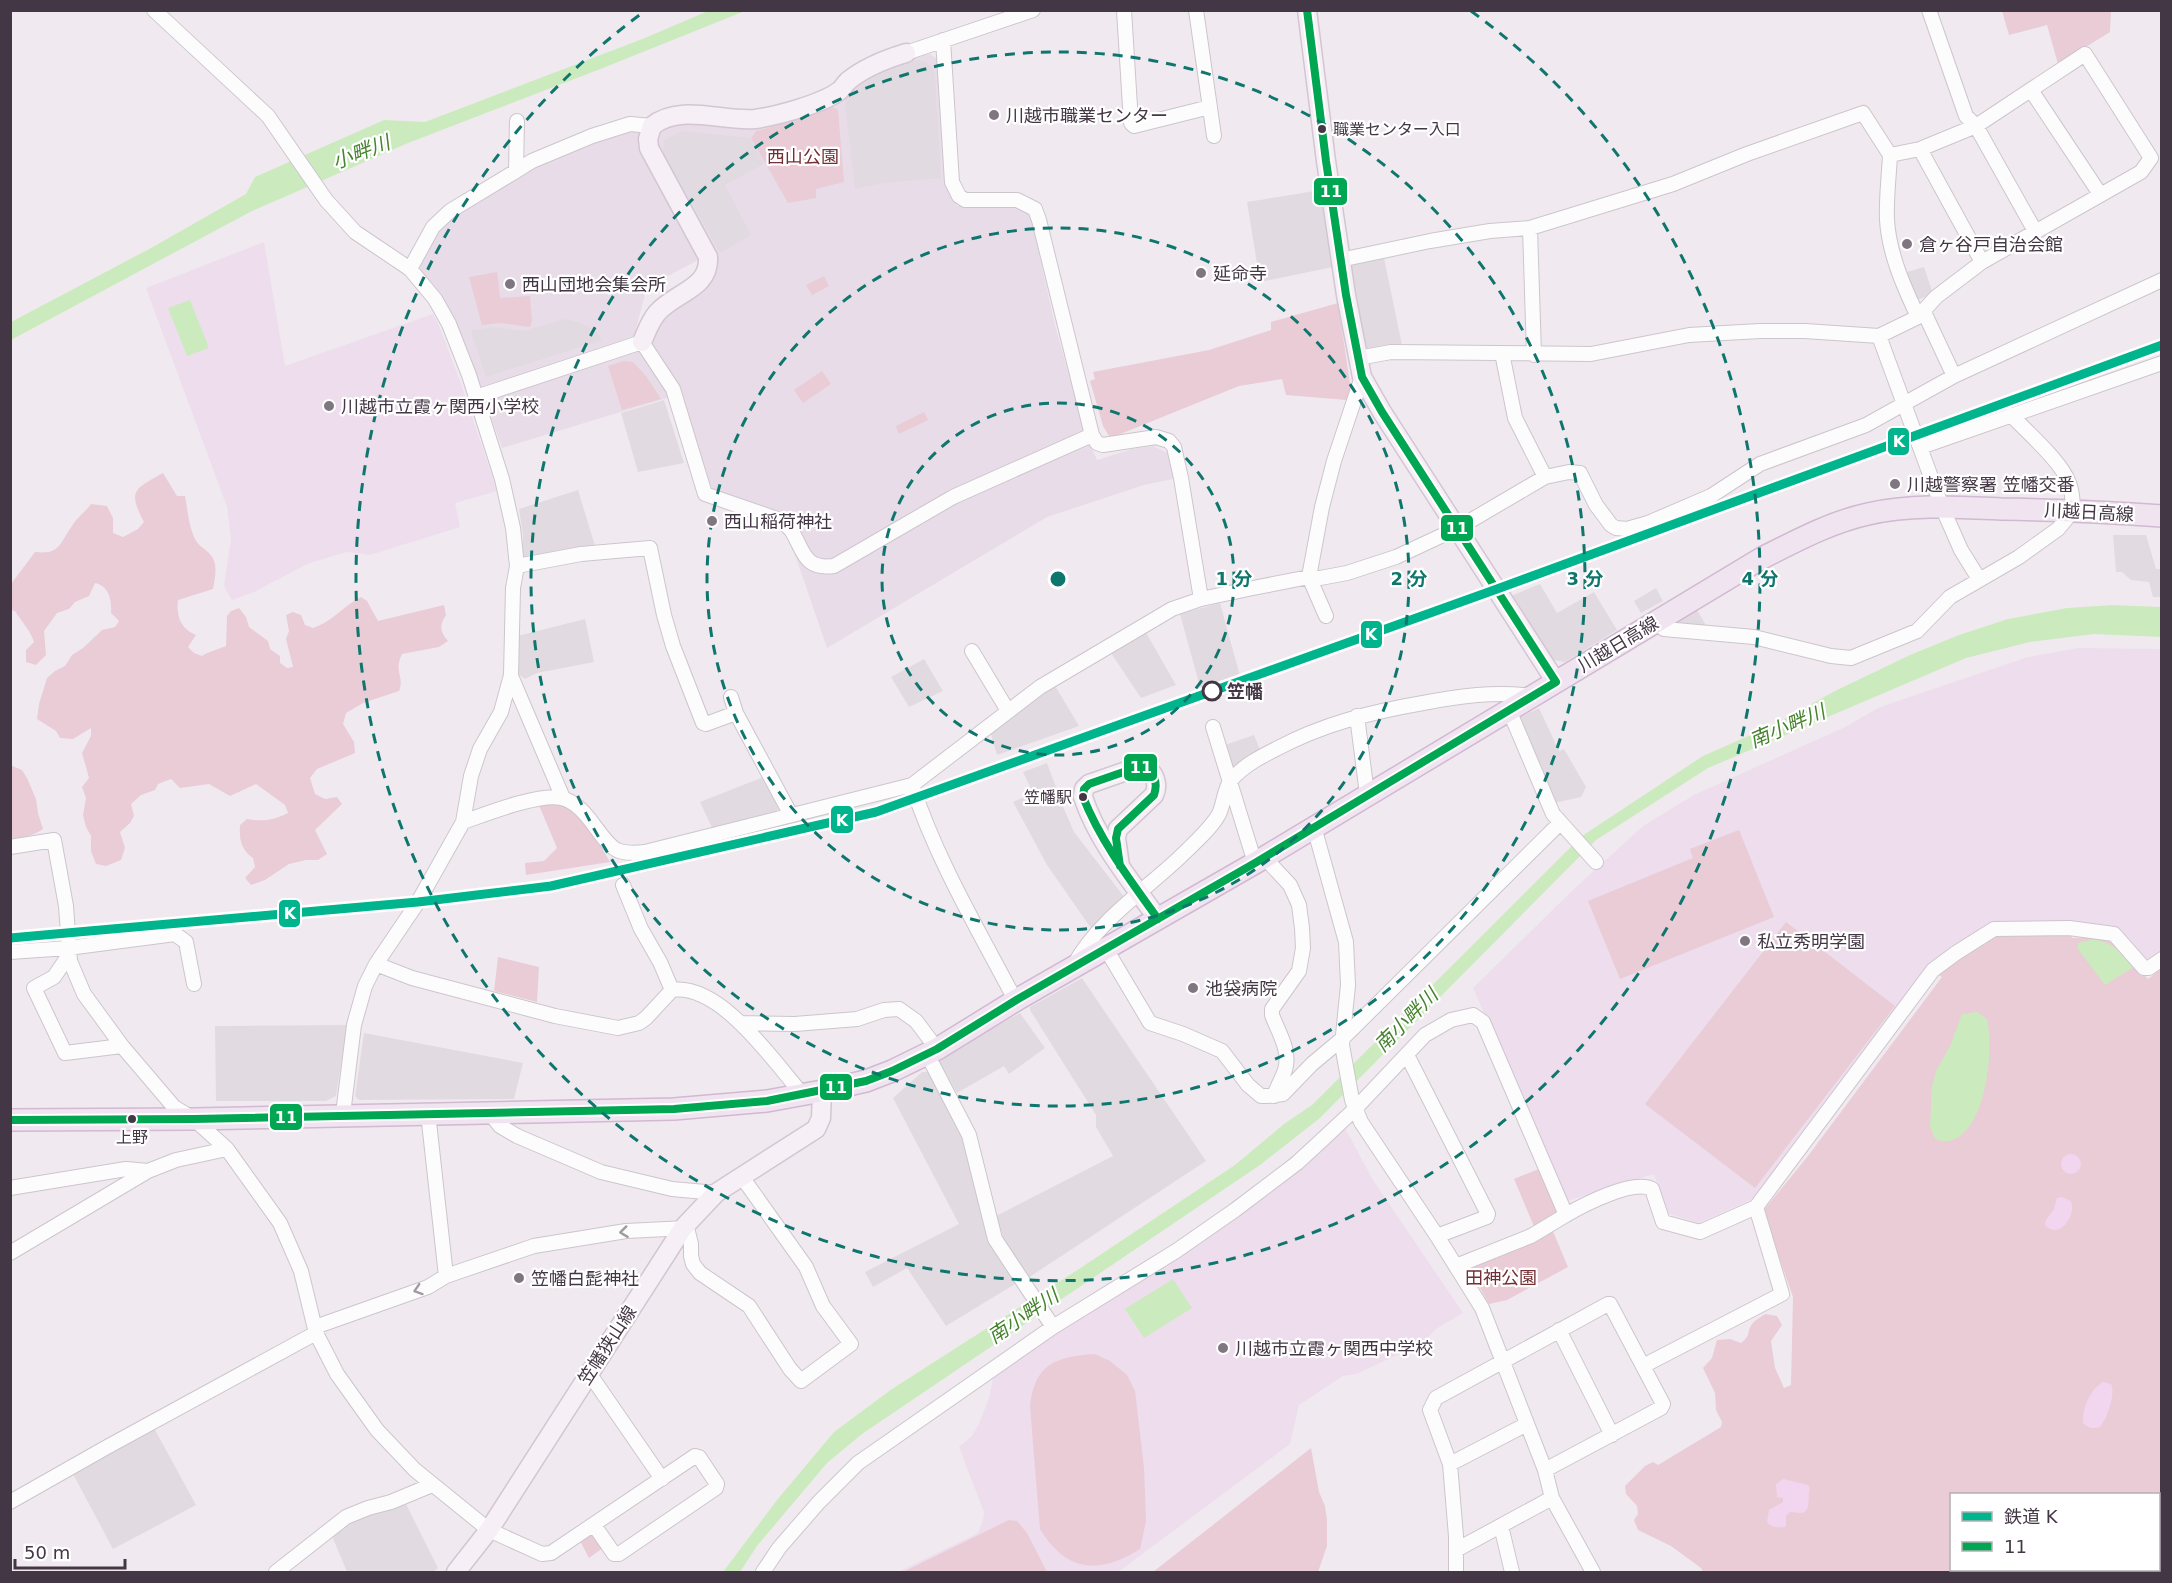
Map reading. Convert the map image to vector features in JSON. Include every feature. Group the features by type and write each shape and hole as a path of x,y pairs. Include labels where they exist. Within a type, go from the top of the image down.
{"main road":[{"name":"川越日高線","path":"10,1120 194,1119 343,1114 674,1109 767,1101 866,1081 932,1052 1018,999 1260,860 1762,558 1837,523 1868,514 1942,507 2162,516"}],"street":[{"path":"154,10 268,116 324,197 355,232 411,269 435,299 449,324 476,397 507,499 517,566 513,588 511,675 501,712 480,750 471,776 463,822 418,902 376,964 365,986 354,1025 343,1114"},
{"path":"476,397 642,342 658,311 701,280 708,269 708,257 649,148 648,140 652,126 666,116 754,119 790,111 828,97 867,69 888,59 1033,10"},
{"path":"1124,10 1131,123 1134,126 1210,107"},
{"path":"1196,10 1214,136"},
{"path":"1307,10 1340,260 1362,377 1388,422 1556,682"},
{"path":"1929,10 1966,116 1976,126 2035,231"},
{"path":"943,40 952,182 959,196 965,200 1017,200 1035,209 1092,435 1097,443 1103,445 1156,437 1169,441 1174,447 1201,599"},
{"path":"1358,358 1391,352 1591,354 1689,335 1760,331 1805,331 1880,336 1921,314 1936,297 1982,262 2141,172 2151,158 2085,54 1976,126 1920,149 1890,155"},
{"path":"2031,90 2100,194"},
{"path":"1340,260 1430,241 1490,231 1530,228 1672,184 1747,154 1863,113 1890,155 1888,232 1902,281 1954,376"},
{"path":"516,171 517,122"},
{"path":"411,269 434,227 450,211 532,161 592,136 630,124 652,126"},
{"path":"1920,149 1982,262"},
{"path":"1530,228 1534,355"},
{"path":"463,822 537,799 550,796 563,798 590,819 609,844 618,850 631,853 653,850 912,785 1040,687 1172,609 1201,599 1309,577 1320,578 1347,573 1396,557 1458,528 1545,477 1569,471 1580,473 1596,505 1611,525 1627,529 1648,523 1711,496 1760,464 1866,424 1954,376 2162,280"},
{"path":"1880,336 1942,507 1961,550 1979,579"},
{"path":"642,342 673,389 705,494 780,520 790,529 801,552 810,561 824,567 834,566 953,497 1092,435"},
{"path":"1502,353 1515,418 1545,477"},
{"path":"1922,447 2162,363"},
{"path":"1326,616 1309,577 1329,482 1362,377"},
{"path":"1654,623 1664,629 1754,637 1831,656 1851,658 1917,631 1950,597 2019,557 2058,530 2073,511 2069,482 2065,475 2011,415"},
{"path":"517,566 581,554 651,548 670,636 703,723 706,724 736,713"},
{"path":"972,651 1008,711"},
{"path":"511,675 563,798"},
{"path":"1071,969 1085,946 1139,892 1178,859 1218,815 1230,782 1256,759 1309,732 1357,716 1479,694 1513,693 1532,696"},
{"path":"731,697 736,713 791,815"},
{"path":"1509,710 1553,813 1596,862"},
{"path":"1357,716 1367,794"},
{"path":"1213,727 1230,782 1260,860 1290,885 1299,905 1303,948 1299,971 1272,1009 1272,1015 1286,1048 1287,1056 1285,1072 1275,1096"},
{"path":"1120,866 1116,838 1118,829 1154,795 1157,789 1157,783 1151,772 1144,766 1089,784 1084,789 1083,797 1099,832 1120,866 1158,919"},
{"path":"912,785 956,889 1012,994 1018,999"},
{"path":"1106,949 1150,1023 1222,1051 1248,1085 1261,1096 1283,1094 1312,1064 1342,1042 1560,823"},
{"path":"1314,827 1346,942 1348,985 1342,1042 1353,1105 1398,1181 1437,1236 1489,1322 1545,1470 1552,1498 1593,1572"},
{"path":"10,847 54,840 66,906 69,951 84,994 122,1046 174,1107 194,1119 227,1149 280,1223 301,1271 315,1330 337,1374 377,1430 403,1459 489,1530 542,1554 551,1554 695,1456 699,1457 717,1484 716,1488 619,1554 614,1554 594,1525"},
{"path":"623,885 641,929 660,962 672,990"},
{"path":"1456,1266 1531,1236 1591,1201 1640,1187 1648,1186 1652,1189 1663,1222 1700,1232 1756,1207 1933,970 1994,929 2069,928 2114,933 2144,968 2149,968 2162,959"},
{"path":"10,952 69,951 175,934 186,942 194,984"},
{"path":"69,951 54,977 34,988 64,1053 122,1046"},
{"path":"376,964 412,978 545,1013 618,1028 639,1023 672,990"},
{"path":"672,990 698,992 717,1003 741,1023 813,1093"},
{"path":"741,1023 795,1024 857,1019 884,1010 899,1009 916,1021 969,1135 995,1239 1051,1325"},
{"path":"763,1572 779,1548 819,1502 858,1463 1051,1325 1176,1251 1235,1210 1297,1163 1425,1035 1451,1020 1473,1015 1483,1022 1566,1215"},
{"path":"1407,1055 1488,1214 1487,1217 1437,1236"},
{"name":"笠幡狭山線","path":"456,1572 489,1530 683,1228 716,1193 816,1129 821,1118 813,1093"},
{"path":"488,1111 500,1126 517,1136 601,1172 672,1189 716,1193"},
{"path":"428,1113 446,1276"},
{"path":"10,1253 148,1171 176,1160 227,1149"},
{"path":"10,1188 126,1169 148,1171"},
{"path":"10,1502 315,1330 428,1287 446,1276 534,1246 626,1231 687,1228 690,1235 693,1264 700,1273 749,1306 772,1344 799,1380 808,1377 851,1344 823,1306 806,1267 742,1177"},
{"path":"1643,1366 1782,1294 1756,1207"},
{"path":"1456,1572 1450,1464 1430,1410 1436,1398 1610,1304 1663,1404 1661,1408 1545,1470"},
{"path":"1559,1330 1612,1435"},
{"path":"589,1373 662,1479"},
{"path":"1450,1464 1527,1424"},
{"path":"276,1572 346,1517 432,1485"},
{"path":"1456,1550 1552,1498"},
{"path":"1502,1526 1512,1572"}],"shaded area":[{"path":"930,54 939,60 947,177 957,206 1017,205 1029,209 1055,325 1084,430 1097,460 1132,449 1153,446 1168,453 1173,479 1144,485 1047,517 827,648 789,537 766,508 714,492 702,466 682,396 647,343 659,316 713,260 712,246 666,168 656,141 665,126 673,119 737,125 905,58"},
{"path":"918,60 932,67 935,75 941,178 882,183 855,189 845,103 857,88 876,75"},
{"path":"641,128 638,146 700,259 647,287 634,336 477,388 416,269 440,227 534,165 597,139"},
{"path":"682,131 750,138 764,164 725,185 751,235 720,253 663,153 664,140"},
{"path":"1321,190 1333,267 1260,282 1247,202"},
{"name":"川越市立霞ヶ関西小学校","path":"264,242 285,366 433,314 461,384 497,491 455,503 460,527 370,555 346,552 307,564 254,592 232,600 224,586 231,539 227,507 146,288"},
{"path":"1384,258 1402,345 1366,352 1348,265"},
{"path":"1924,267 1933,294 1917,300 1907,272"},
{"path":"564,319 581,323 597,332 602,340 486,377 471,331 493,327 523,331"},
{"path":"639,349 670,397 502,448 485,400"},
{"path":"664,400 684,463 638,472 621,413"},
{"path":"578,490 595,546 522,561 523,535 519,509"},
{"path":"2113,535 2146,535 2156,569 2161,569 2161,597 2153,597 2149,582 2131,580 2122,572 2116,572"},
{"path":"1540,584 1557,613 1594,592 1617,630 1565,662 1553,660 1511,596"},
{"path":"1656,588 1663,601 1641,613 1634,601"},
{"path":"1220,603 1240,676 1200,687 1180,614"},
{"path":"1697,610 1707,627 1669,626"},
{"path":"585,619 594,662 537,673 525,679 516,673 517,636"},
{"path":"1144,629 1176,685 1141,698 1109,650"},
{"name":"私立秀明学園","path":"2079,648 2161,649 2161,953 2156,958 2145,960 2119,928 1992,923 1932,966 1752,1199 1699,1223 1666,1213 1654,1174 1567,1201 1473,988 1574,889 1643,826 1694,795 1845,727 1880,707 2028,657"},
{"path":"924,659 943,691 909,707 891,677"},
{"path":"1054,684 1079,726 997,755 990,731"},
{"path":"1539,708 1559,751 1564,749 1586,787 1581,797 1554,803 1519,718"},
{"path":"1254,735 1261,752 1234,772 1225,745"},
{"path":"1047,763 1074,832 1125,898 1093,931 1047,865 1013,802 1033,793 1023,772"},
{"path":"766,776 783,809 781,814 714,832 700,802"},
{"path":"1082,978 1206,1161 1028,1278 1004,1239 996,1216 1113,1156 1096,1127 1096,1115 1030,1010 1030,1007"},
{"path":"1020,1013 1045,1048 1009,1074 1004,1066 957,1093 939,1061 941,1057"},
{"path":"347,1025 336,1096 326,1101 216,1101 215,1026"},
{"path":"364,1033 523,1063 514,1099 359,1100 355,1096"},
{"path":"922,1072 928,1072 963,1140 990,1242 1015,1284 946,1326 907,1268 873,1287 865,1272 959,1224 893,1098"},
{"name":"川越市立霞ヶ関西中学校","path":"1346,1130 1373,1180 1463,1313 1436,1329 1421,1344 1356,1374 1343,1376 1299,1405 1290,1444 1118,1572 898,1572 978,1533 984,1512 959,1447 972,1436 979,1424 989,1398 993,1378 1105,1300 1239,1215 1296,1173 1339,1132"},
{"path":"154,1428 196,1505 113,1549 73,1474"},
{"path":"406,1504 438,1568 433,1572 347,1572 332,1536 353,1521"}],"green space":[{"path":"2002,11 2111,11 2110,32 2058,64 2047,25 2009,35"},
{"name":"西山公園","path":"832,107 838,110 844,182 816,189 816,198 788,203 751,138 756,131 794,121"},
{"path":"497,272 500,298 530,296 532,321 530,327 501,323 482,325 469,277"},
{"path":"824,276 829,286 812,295 806,285"},
{"path":"1338,303 1351,390 1346,400 1286,395 1282,379 1239,386 1113,437 1109,436 1103,426 1090,381 1095,379 1093,372 1209,350 1271,330 1271,322"},
{"path":"624,361 633,362 646,376 661,399 622,410 608,366"},
{"path":"822,371 831,384 803,403 794,390"},
{"path":"924,412 928,420 899,434 896,426"},
{"path":"163,473 177,496 185,496 194,537 212,557 215,566 213,589 178,600 180,621 186,629 196,635 188,647 194,653 202,656 226,646 227,616 231,611 239,608 246,617 249,627 268,641 270,649 280,656 280,663 287,668 293,667 286,639 289,631 286,615 293,612 301,615 305,625 313,628 326,622 361,597 367,601 378,621 444,605 446,615 441,628 448,641 439,647 402,654 399,665 401,681 399,691 363,703 346,713 343,724 354,742 355,753 317,769 310,778 315,794 325,799 337,797 342,804 315,830 327,854 318,860 289,864 265,880 251,885 245,878 255,867 253,858 242,844 240,825 247,819 268,820 288,813 285,805 256,784 230,796 209,784 180,788 171,779 158,784 155,790 141,795 131,804 134,816 120,832 125,848 121,860 106,866 96,864 91,851 91,836 83,815 86,798 82,787 89,778 82,753 91,736 91,728 73,739 60,738 56,731 37,719 47,678 65,666 72,655 102,630 115,627 119,621 111,613 111,603 106,590 95,583 89,596 75,602 69,609 57,613 44,631 46,655 36,665 26,662 26,650 34,642 33,638 15,611 11,610 11,584 35,552 50,552 58,547 74,523 91,504 107,506 113,518 113,533 123,537 138,529 144,522 136,503 137,492 140,487"},
{"path":"10,765 22,770 27,778 36,799 43,829 27,836 11,839"},
{"path":"552,802 571,808 588,824 610,862 526,875 525,863 544,861 557,848 538,803"},
{"path":"1739,830 1774,917 1620,979 1588,901 1693,858 1690,849"},
{"path":"1786,922 1895,1006 1755,1188 1645,1104"},
{"path":"1994,932 2071,935 2072,938 2100,937 2120,948 2148,979 2161,969 2161,1572 1703,1572 1701,1568 1671,1546 1638,1530 1634,1520 1638,1514 1637,1506 1626,1494 1625,1486 1645,1466 1653,1462 1658,1465 1721,1427 1722,1422 1716,1410 1715,1393 1703,1368 1712,1358 1717,1340 1730,1339 1741,1343 1747,1338 1750,1327 1756,1320 1765,1314 1777,1316 1782,1325 1771,1341 1775,1368 1784,1388 1791,1385 1793,1297 1763,1211 1808,1156 1942,977 1939,975 1943,966"},
{"path":"498,957 539,967 537,1002 494,991"},
{"path":"1541,1168 1561,1215 1535,1229 1514,1179"},
{"name":"田神公園","path":"1552,1229 1568,1267 1507,1300 1489,1304 1467,1265"},
{"path":"1095,1354 1110,1361 1127,1375 1135,1391 1144,1468 1146,1521 1140,1549 1111,1563 1084,1565 1061,1554 1040,1529 1030,1406 1037,1380 1042,1371 1059,1360"},
{"path":"1311,1448 1327,1520 1327,1546 1318,1572 1153,1572"},
{"path":"1009,1520 1017,1521 1027,1533 1047,1572 903,1572"},
{"path":"587,1534 595,1534 603,1548 589,1558 579,1539"}],"sand":[{"path":"2071,1154 2078,1157 2081,1164 2078,1171 2071,1174 2064,1171 2061,1164 2064,1157"},
{"path":"2062,1197 2071,1201 2069,1219 2061,1228 2050,1229 2045,1225 2046,1220 2054,1209 2057,1198"},
{"path":"2103,1382 2111,1384 2110,1406 2100,1427 2091,1428 2083,1423 2085,1406 2094,1389"},
{"path":"1783,1479 1808,1485 1810,1488 1806,1510 1800,1513 1790,1512 1786,1516 1786,1526 1779,1527 1767,1522 1769,1510 1783,1502 1783,1498 1777,1497 1776,1484"}],"water":[{"name":"小畔川","path":"708,11 745,11 408,143 252,211 11,340 11,322 151,248 246,194 255,177 384,120 425,122 645,38"},
{"path":"190,300 209,348 187,356 168,308"},
{"name":"南小畔川","path":"2112,605 2161,607 2161,637 2094,634 2030,642 1966,658 1708,768 1596,840 1320,1118 1260,1165 862,1434 827,1463 757,1546 740,1572 723,1572 777,1500 834,1432 892,1389 1235,1165 1284,1124 1312,1105 1582,836 1703,756 1771,726 1835,691 1910,655 1959,635 2008,619 2067,608"},
{"path":"2094,939 2119,951 2132,963 2132,968 2105,985 2078,949 2078,943"},
{"path":"1977,1012 1987,1019 1989,1032 1988,1068 1980,1107 1972,1123 1962,1135 1949,1141 1935,1139 1930,1126 1932,1087 1936,1071 1950,1046 1962,1014"},
{"path":"1173,1279 1192,1308 1144,1338 1125,1309"}],"rail line":[{"name":"K","path":"10,938 418,902 551,886 876,812 1497,589 2162,345"}],"transit line":[{"name":"11","path":"1307,10 1346,295 1362,377 1382,412 1556,682"},
{"name":"11","path":"10,1120 194,1119 674,1109 767,1101 866,1081 937,1049 1018,999 1255,863 1556,682"},
{"name":"11","path":"1120,866 1116,838 1118,829 1154,795 1155,791 1153,775 1144,767 1089,784 1084,789 1083,797 1107,845 1117,860 1127,875 1158,919"}],"place":[{"name":"川越市職業センター","path":"994,115"},
{"name":"職業センター入口","path":"1322,129"},
{"name":"倉ヶ谷戸自治会館","path":"1907,244"},
{"name":"延命寺","path":"1201,273"},
{"name":"西山団地会集会所","path":"510,284"},
{"name":"川越市立霞ヶ関西小学校","path":"329,406"},
{"name":"川越警察署 笠幡交番","path":"1895,484"},
{"name":"西山稲荷神社","path":"712,521"},
{"name":"笠幡","path":"1212,691"},
{"name":"笠幡駅","path":"1083,797"},
{"name":"私立秀明学園","path":"1745,941"},
{"name":"池袋病院","path":"1193,988"},
{"name":"上野","path":"132,1119"},
{"name":"笠幡白髭神社","path":"519,1278"},
{"name":"川越市立霞ヶ関西中学校","path":"1223,1348"}]}
